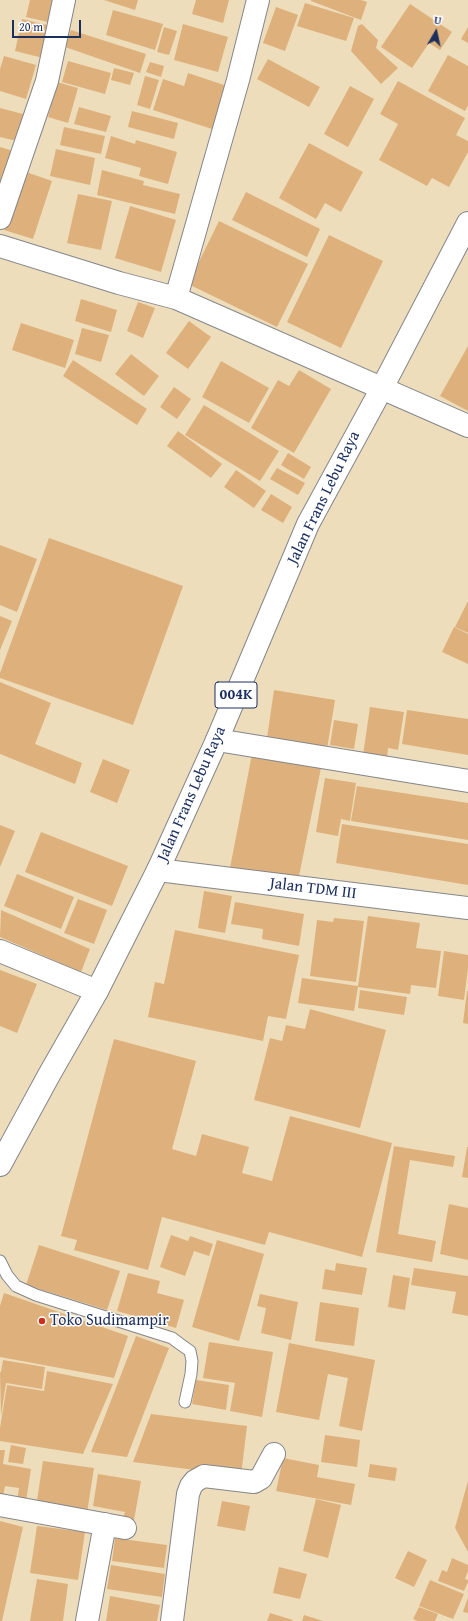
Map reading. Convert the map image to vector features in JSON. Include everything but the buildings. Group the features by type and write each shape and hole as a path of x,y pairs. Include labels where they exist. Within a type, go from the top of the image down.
{"street":[{"path":"0,218 47,81 64,0"},
{"path":"176,298 238,80 258,0"},
{"name":"Jalan Frans Lebu Raya","path":"0,1165 97,991 158,870 217,740 308,524 382,388 468,223"},
{"path":"0,246 119,283 176,298 468,426"},
{"path":"217,740 468,781"},
{"name":"Jalan TDM III","path":"158,870 468,908"},
{"path":"0,951 97,991"},
{"path":"172,1621 188,1494 191,1486 195,1481 204,1476 254,1482 261,1478 274,1454"},
{"path":"0,1505 115,1526 87,1621"}],"lane":[{"path":"0,1261 16,1286 29,1292 172,1338 190,1351 192,1361 191,1374 185,1402"}],"place":[{"name":"Toko Sudimampir","path":"42,1321"}]}
